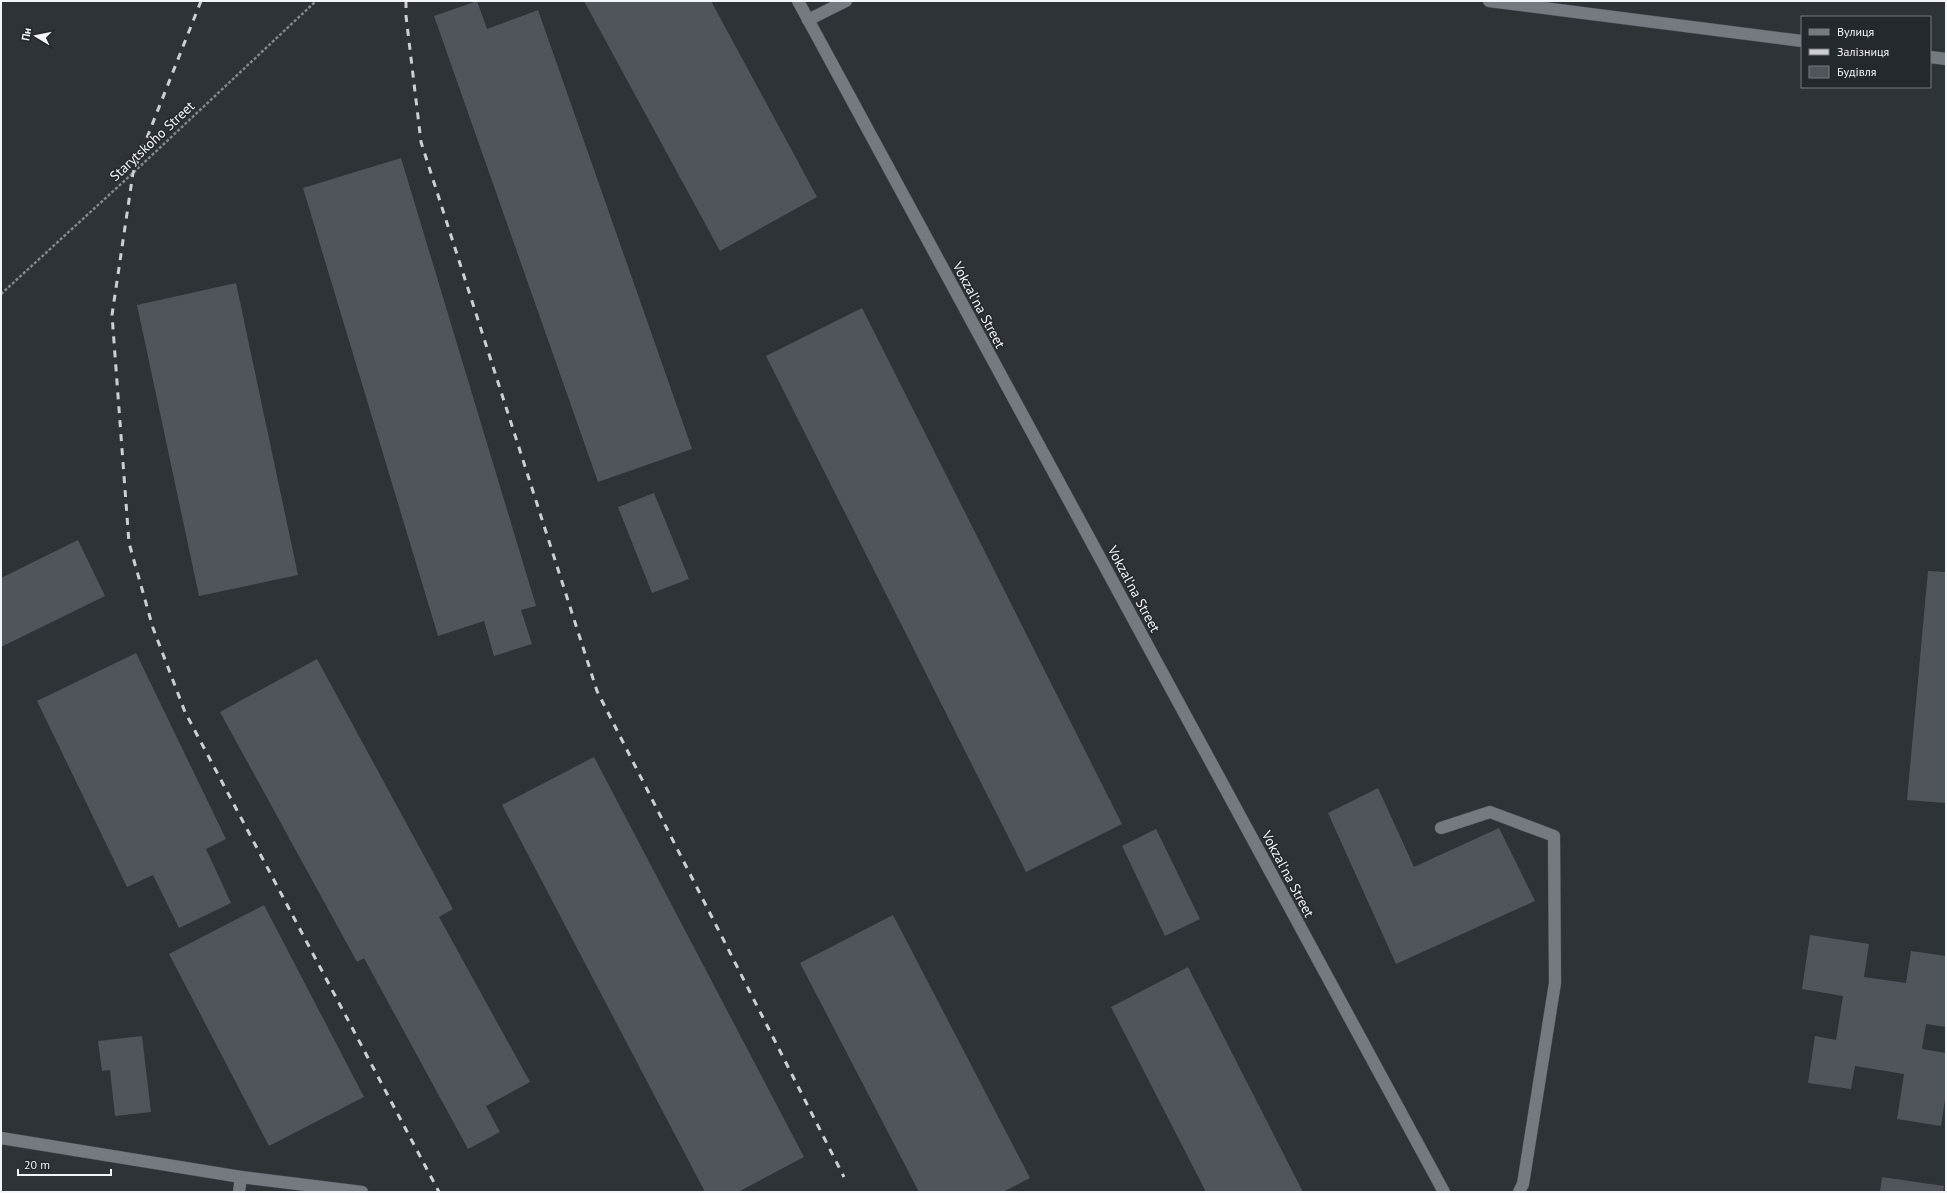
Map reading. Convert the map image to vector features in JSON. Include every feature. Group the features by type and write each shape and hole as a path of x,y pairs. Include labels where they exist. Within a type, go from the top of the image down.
{"street":[{"name":"Vokzalʹna Street","path":"798,1 1444,1192"},
{"path":"808,20 846,1"},
{"path":"1489,1 1801,41"},
{"path":"1931,57 1946,59"},
{"path":"1441,828 1490,812 1554,836 1556,983 1523,1184 1519,1192"},
{"path":"1,1138 241,1177 362,1192"},
{"path":"239,1192 241,1177"}],"path":[{"name":"Starytskoho Street","path":"1,294 139,168 316,1"}],"building":[{"path":"477,1 487,29 538,10 692,449 598,482 434,16"},
{"path":"584,1 711,1 817,197 720,251"},
{"path":"401,158 536,606 521,610 532,644 494,656 484,621 438,636 303,188"},
{"path":"236,283 298,575 199,596 137,305"},
{"path":"862,308 1122,824 1026,872 766,356"},
{"path":"654,493 689,579 652,593 618,507"},
{"path":"78,540 105,596 1,647 1,578"},
{"path":"1928,571 1946,572 1946,803 1907,800"},
{"path":"136,653 226,839 206,849 231,903 179,928 153,875 127,887 37,701"},
{"path":"317,659 453,909 439,917 530,1082 486,1106 500,1132 468,1149 364,958 357,962 220,712"},
{"path":"594,757 804,1157 738,1192 705,1192 502,805"},
{"path":"1378,788 1414,867 1499,828 1535,901 1396,964 1328,813"},
{"path":"1156,829 1200,919 1165,936 1122,846"},
{"path":"264,905 364,1097 269,1146 169,954"},
{"path":"893,915 1030,1178 1003,1192 919,1192 800,963"},
{"path":"1810,935 1869,944 1864,977 1906,983 1911,951 1946,956 1946,1027 1926,1024 1922,1049 1946,1053 1946,1093 1941,1126 1897,1119 1904,1074 1855,1066 1851,1089 1808,1083 1815,1036 1836,1040 1843,996 1802,989"},
{"path":"1188,967 1303,1192 1206,1192 1111,1007"},
{"path":"142,1036 151,1112 115,1116 110,1070 102,1071 98,1041"},
{"path":"1882,1177 1944,1186 1943,1192 1880,1192"}],"railway":[{"path":"201,1 133,173 112,315 129,543 153,628 185,712 439,1192"},
{"path":"406,1 406,16 421,142 597,691 844,1177"}]}
